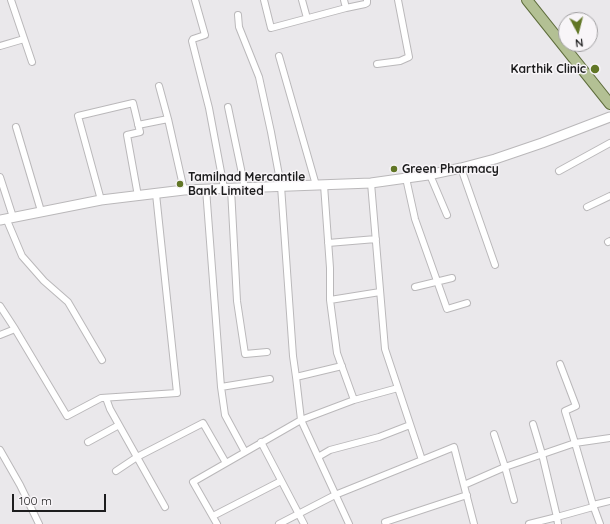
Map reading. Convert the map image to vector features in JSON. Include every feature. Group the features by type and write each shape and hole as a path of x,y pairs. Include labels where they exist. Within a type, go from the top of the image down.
{"main road":[{"path":"527,0 610,104"},
{"path":"6,219 101,200 184,190 371,184 430,175 495,159 610,117"}],"street":[{"path":"11,0 32,62"},
{"path":"195,0 206,35 193,39 192,41 228,188 237,301 245,354 267,352"},
{"path":"264,0 271,28 365,4 367,3 367,0"},
{"path":"302,0 307,18"},
{"path":"344,0 346,8"},
{"path":"377,64 400,61 409,57 398,0"},
{"path":"238,15 239,27 259,77 271,132 280,186 292,356 301,420 349,524"},
{"path":"0,46 24,39"},
{"path":"279,56 320,185 328,244 330,300 337,353 354,400"},
{"path":"159,86 184,190"},
{"path":"101,200 78,116 133,103 140,132 127,135 138,196"},
{"path":"228,107 245,188"},
{"path":"138,125 168,119"},
{"path":"16,128 41,211"},
{"path":"559,171 610,143"},
{"path":"461,168 495,266"},
{"path":"430,175 446,215"},
{"path":"0,177 6,219 22,256 44,281 68,302 102,360"},
{"path":"406,178 415,219 447,309 467,303"},
{"path":"371,184 385,349 422,460"},
{"path":"206,189 221,387 225,415 245,452"},
{"path":"0,306 15,328 67,416 101,398 177,393 156,194"},
{"path":"587,207 610,196"},
{"path":"328,244 376,239"},
{"path":"415,287 452,278"},
{"path":"330,300 380,292"},
{"path":"0,335 15,328"},
{"path":"560,364 576,406 565,411 593,506 600,524"},
{"path":"296,377 342,366"},
{"path":"221,387 270,379"},
{"path":"218,524 193,482 301,420 354,400 398,388"},
{"path":"106,398 110,409 165,507"},
{"path":"116,471 137,457 203,423 226,463"},
{"path":"533,424 542,454 558,524"},
{"path":"88,442 119,425"},
{"path":"318,457 330,450 379,437 410,425"},
{"path":"494,434 505,466 514,500"},
{"path":"464,485 505,466 575,443 610,438"},
{"path":"261,442 304,524"},
{"path":"279,524 335,495 454,447 474,524"},
{"path":"1,454 20,486 39,524"},
{"path":"213,516 281,481"},
{"path":"384,522 467,495"},
{"path":"529,524 610,501"}],"place":[{"name":"Karthik Clinic","path":"595,69"},
{"name":"Green Pharmacy","path":"394,169"},
{"name":"Tamilnad Mercantile Bank Limited","path":"180,184"}]}
